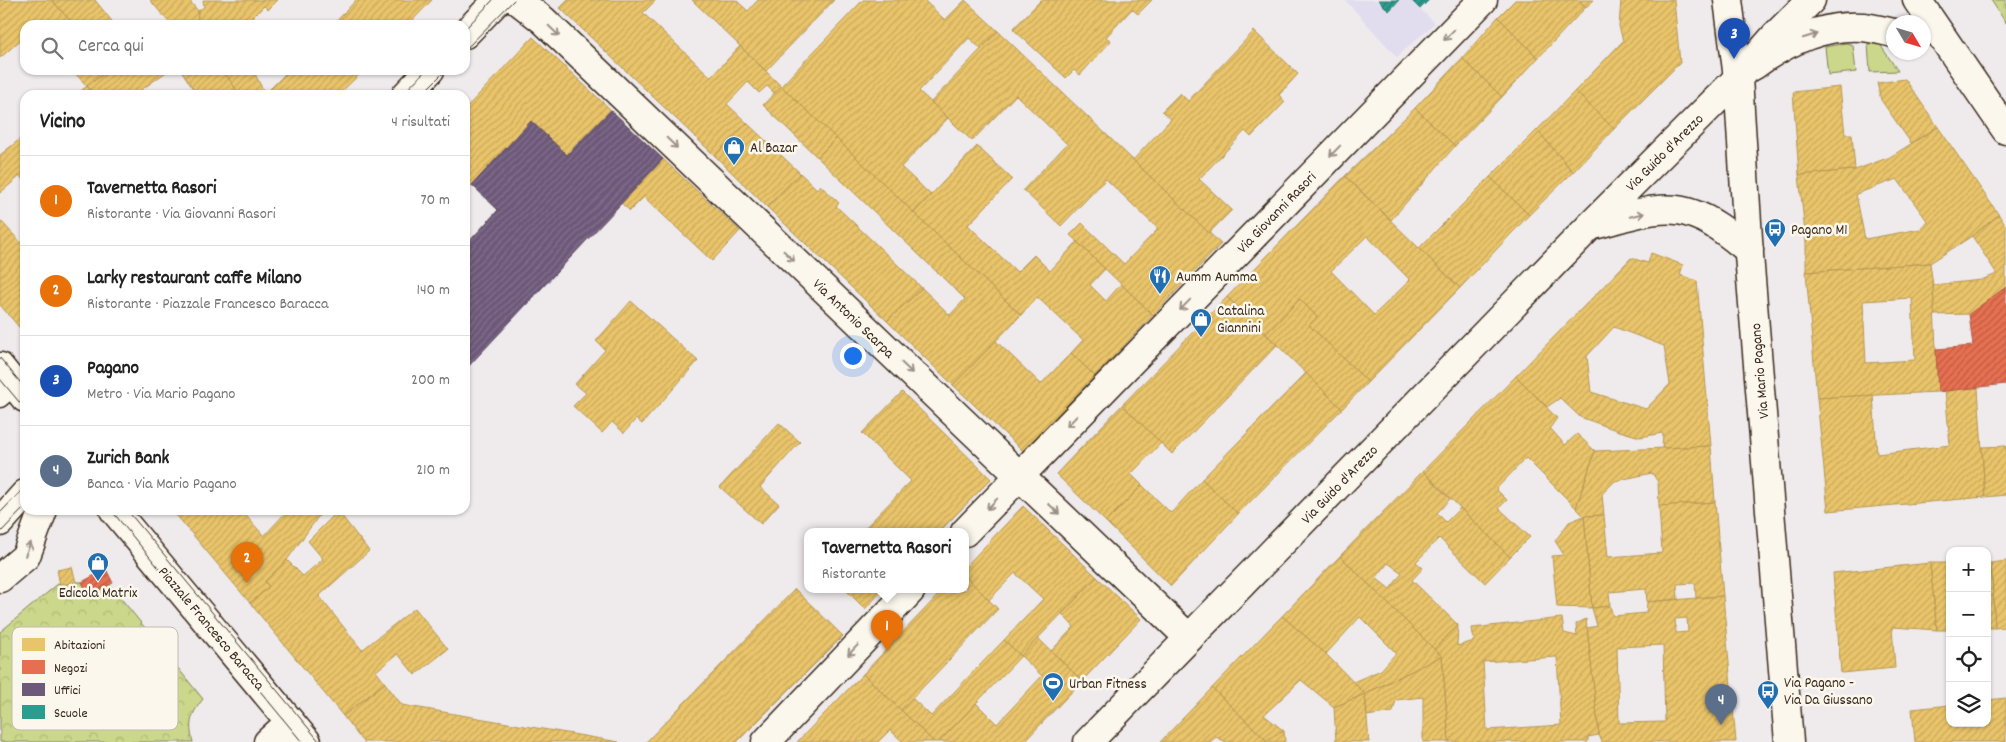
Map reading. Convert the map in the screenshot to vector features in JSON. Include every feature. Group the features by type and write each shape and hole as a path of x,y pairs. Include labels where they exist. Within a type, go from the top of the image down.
{"street":[{"path":"470,29 498,0"},
{"name":"Via Antonio Scarpa","path":"517,0 543,20 1189,638"},
{"name":"Via Giovanni Rasori","path":"969,528 1483,0"},
{"name":"Via Mario Pagano","path":"1728,0 1738,78 1749,250 1789,742"},
{"path":"1738,78 1775,36 1811,0"},
{"path":"1917,0 2006,130"},
{"path":"1738,78 1776,49 1802,38 1830,30 1863,27 1886,31"},
{"path":"1931,46 1955,55"},
{"path":"411,90 425,75"},
{"name":"Via Guido d'Arezzo","path":"1088,742 1590,226 1738,78"},
{"name":"Via Guido d'Arezzo","path":"1590,226 1649,212 1671,209 1693,213 1719,228 1749,250"},
{"path":"0,522 20,500"},
{"path":"0,578 26,556 41,515"},
{"name":"Piazzale Francesco Baracca","path":"118,515 299,732 268,742"},
{"path":"766,742 908,593"}],"shaded area":[{"path":"1345,0 1429,0 1420,9 1435,23 1397,57"}],"green space":[{"path":"1991,0 2006,0 2006,23"},
{"path":"1846,43 1853,45 1856,72 1828,75 1825,47"},
{"path":"1879,43 1886,53 1886,60 1891,60 1898,71 1870,72 1868,44"},
{"path":"82,582 89,595 110,585 144,627 12,627 12,730 178,730 178,668 203,699 192,719 193,742 0,742 0,632 59,583 60,585"}],"building: Abitazioni":[{"path":"0,0 52,0 70,20 20,20 20,40 0,58"},
{"path":"52,0 95,0 111,20 70,20"},
{"path":"150,0 189,0 198,11 197,20 167,20"},
{"path":"203,0 278,0 268,10 264,6 250,20 197,20 198,11 204,7"},
{"path":"356,0 432,0 413,20 338,20"},
{"path":"568,0 656,0 643,13 711,77 740,46 781,86 774,93 767,86 759,93 748,82 727,104 747,123 715,156 560,8"},
{"path":"692,0 736,0 748,11 758,0 834,0 766,71"},
{"path":"863,0 924,0 945,20 965,0 998,31 981,49 969,38 919,91 948,118 901,167 931,195 914,213 781,86"},
{"path":"1041,0 1152,0 1138,14 1132,9 1106,37 1111,41 1080,75 1074,70 1066,78 1013,29"},
{"path":"1515,0 1578,0 1586,7 1538,58 1498,17"},
{"path":"1578,0 1594,0 1586,7"},
{"path":"1621,0 1674,0 1680,63 1614,129 1575,91 1623,41 1619,26"},
{"path":"1498,17 1538,58 1502,97 1462,58"},
{"path":"998,31 1221,244 1153,315 1070,235 1082,223 1124,264 1158,229 1106,179 1061,226 1023,190 1067,144 1016,95 972,141 931,102"},
{"path":"1254,31 1298,74 1279,95 1285,102 1251,137 1245,131 1199,179 1232,210 1209,233 1133,160 1171,119 1162,111 1180,93 1188,101"},
{"path":"533,37 611,110 567,155 531,121 470,188 470,104"},
{"path":"1462,58 1502,97 1455,146 1415,108"},
{"path":"77,75 102,75 87,86"},
{"path":"102,75 162,75 141,90 90,90 87,86"},
{"path":"184,75 226,75 237,90 194,90"},
{"path":"226,75 256,75 263,90 237,90"},
{"path":"284,75 359,75 343,90 269,90"},
{"path":"1905,79 1938,127 1911,143 1881,100 1877,83"},
{"path":"87,86 90,90 82,90"},
{"path":"781,86 836,138 817,157 763,105"},
{"path":"1840,87 1845,134 1852,134 1855,170 1799,175 1793,92"},
{"path":"1575,91 1614,129 1573,172 1537,130"},
{"path":"1415,108 1455,146 1391,220 1345,176"},
{"path":"747,123 800,173 767,207 715,156"},
{"path":"1938,127 1999,215 1972,236 1930,263 1806,272 1806,243 1799,175 1855,170 1890,157","holes":["1897,179 1928,222 1920,229 1865,239 1856,194"]},
{"path":"1537,130 1573,172 1529,215 1490,177"},
{"path":"836,138 1021,315 953,385 887,321 922,288 950,315 965,299 817,157"},
{"path":"20,139 20,176 0,193 0,155"},
{"path":"977,146 1012,179 968,225 1017,272 1034,255 1050,271 1077,242 1105,269 1090,285 1106,301 1121,284 1153,315 1095,376 1071,353 1083,340 1037,297 1021,315 914,213"},
{"path":"663,159 740,231 712,261 644,197 630,211 621,203"},
{"path":"800,173 817,189 820,185 839,203 836,206 922,288 887,321 767,207"},
{"path":"1345,176 1460,288 1368,382 1309,325 1317,317 1300,299 1266,334 1227,297","holes":["1367,236 1410,280 1374,315 1331,271"]},
{"path":"1490,177 1529,215 1460,288 1419,248"},
{"path":"1999,215 2006,226 2006,287 1969,314 1934,315 1933,285 1981,280 1997,274 1972,236"},
{"path":"0,220 20,242 20,328 0,305"},
{"path":"1651,253 1683,265 1680,275 1697,281 1711,446 1662,448 1663,433 1640,437 1616,430 1580,417 1560,398 1547,407 1516,376 1631,258 1648,263","holes":["1614,327 1664,346 1670,384 1646,409 1591,392 1587,356"]},
{"path":"1930,263 1933,285 1938,392 1817,398 1806,272","holes":["1912,298 1915,360 1866,363 1863,301"]},
{"path":"1227,297 1277,345 1172,454 1122,405"},
{"path":"1300,299 1317,317 1309,325 1368,382 1342,409 1266,334"},
{"path":"631,301 698,361 642,424 636,419 624,433 612,422 602,433 573,406 586,393 575,384 605,350 596,341"},
{"path":"996,341 1041,384 1071,353 1095,376 1023,451 953,385"},
{"path":"1306,373 1342,409 1238,514 1202,479"},
{"path":"1516,376 1557,418 1550,428 1565,445 1577,434 1595,451 1576,508 1526,458 1496,489 1507,500 1499,508 1530,537 1510,557 1423,471"},
{"path":"1978,388 1985,497 1828,511 1817,398 1873,395 1877,454 1950,445 1945,390"},
{"path":"902,392 991,479 943,528 865,528 911,481 862,433"},
{"path":"1122,405 1161,443 1131,474 1142,485 1106,522 1056,474"},
{"path":"779,423 800,442 760,487 779,504 761,524 720,487"},
{"path":"1711,446 1715,502 1659,506 1658,482 1652,473 1615,481 1602,494 1604,515 1584,516 1576,508 1595,451"},
{"path":"2006,446 2006,495 1985,497 1982,447"},
{"path":"1423,471 1450,499 1437,513 1446,522 1460,508 1510,557 1485,583 1439,538 1416,562 1423,568 1412,580 1458,625 1434,649 1340,556","holes":["1388,563 1402,573 1390,589 1376,578"]},
{"path":"1202,479 1238,514 1171,586 1106,522 1142,485 1171,513"},
{"path":"1715,502 1723,596 1696,598 1695,583 1677,584 1678,599 1647,602 1646,589 1609,592 1610,606 1592,608 1584,516 1604,515 1608,557 1662,553 1659,506"},
{"path":"1023,506 1097,577 1021,656 1004,640 1043,599 1015,573 989,600 969,580 969,563"},
{"path":"176,515 245,515 264,536 283,515 319,515 287,560 265,581 269,587 250,603"},
{"path":"334,515 341,515 369,551 319,596 362,650 415,608 448,649 415,675 398,654 376,671 385,683 343,716 250,603 269,587 265,581 287,560 303,576 323,559 308,541"},
{"path":"1584,516 1592,608 1557,607 1552,556 1564,555 1555,541 1569,522"},
{"path":"1340,556 1442,656 1365,694 1353,682 1381,670 1396,653 1360,617 1326,654 1282,616"},
{"path":"2006,561 2006,627 1995,628 1991,563"},
{"path":"1930,563 1937,630 1892,627 1895,668 1841,673 1833,573"},
{"path":"1930,563 1946,563 1946,630 1937,630"},
{"path":"1991,563 1995,628 1991,628"},
{"path":"72,567 76,582 60,585 57,570"},
{"path":"1097,577 1141,619 1082,681 1051,651 1074,627 1062,614"},
{"path":"969,580 998,609 901,710 863,674 940,593 969,593"},
{"path":"795,589 843,636 737,742 646,742"},
{"path":"849,593 880,593 865,609"},
{"path":"1723,596 1736,742 1602,742 1599,735 1587,628 1597,626 1592,608 1610,606 1613,616 1646,613 1647,602","holes":["1687,618 1688,632 1676,633 1675,619","1663,645 1665,722 1619,723 1617,647"]},
{"path":"1282,616 1326,654 1365,694 1334,707 1301,680 1264,715 1284,731 1266,740 1212,688"},
{"path":"1562,618 1564,633 1577,636 1576,624 1586,619 1599,735 1588,737 1588,742 1449,742 1442,656 1434,649 1458,625 1457,646 1474,641 1472,628","holes":["1557,657 1561,725 1487,730 1483,662"]},
{"path":"1038,638 1082,681 1024,742 939,742 976,703 997,724 1042,676 1021,656"},
{"path":"1004,640 1021,656 939,742 934,742 901,710 912,698 931,716"},
{"path":"1442,656 1449,742 1423,742 1423,697 1396,700 1393,712 1367,716 1365,694"},
{"path":"863,674 934,742 903,742 890,730 878,742 797,742"},
{"path":"385,683 402,705 619,742 363,742 343,716"},
{"path":"1212,688 1266,742 1226,742 1216,737 1210,742 1160,742"},
{"path":"1365,694 1369,742 1336,742 1334,707"},
{"path":"2006,698 2006,742 1915,742 1912,709 1946,705 1946,727 1991,727 1991,700"},
{"path":"1284,731 1285,742 1266,742 1266,740"}],"building: Negozi":[{"path":"2006,287 2006,384 1938,392 1936,349 1973,346 1969,314"},
{"name":"Edicola Matrix","path":"106,569 113,583 89,595 82,582"}],"building: Uffici":[{"path":"611,110 663,159 470,365 470,241 498,210 472,185 531,121 567,155"}],"building: Scuole":[{"path":"1378,0 1399,0 1389,11"},
{"path":"1411,0 1429,0 1420,9"}],"tram line":[{"path":"470,24 493,0"},
{"path":"470,45 514,0"},
{"path":"407,90 421,75"},
{"path":"426,90 441,75"},
{"path":"0,358 20,382"},
{"path":"0,379 20,403"},
{"path":"0,513 20,492"},
{"path":"0,533 20,512"},
{"path":"115,515 302,742"},
{"path":"131,515 320,742"}],"place":[{"name":"Pagano","path":"1734,59"},
{"name":"Al Bazar","path":"734,166"},
{"name":"Pagano M1","path":"1775,248"},
{"name":"Aumm Aumma","path":"1160,295"},
{"name":"Catalina Giannini","path":"1201,338"},
{"name":"Edicola Matrix","path":"98,582"},
{"name":"Larky restaurant caffe Milano","path":"247,583"},
{"name":"Tavernetta Rasori","path":"887,651"},
{"name":"Urban Fitness","path":"1053,702"},
{"name":"Via Pagano - Via Da Giussano","path":"1768,710"},
{"name":"Zurich Bank","path":"1721,725"}]}
